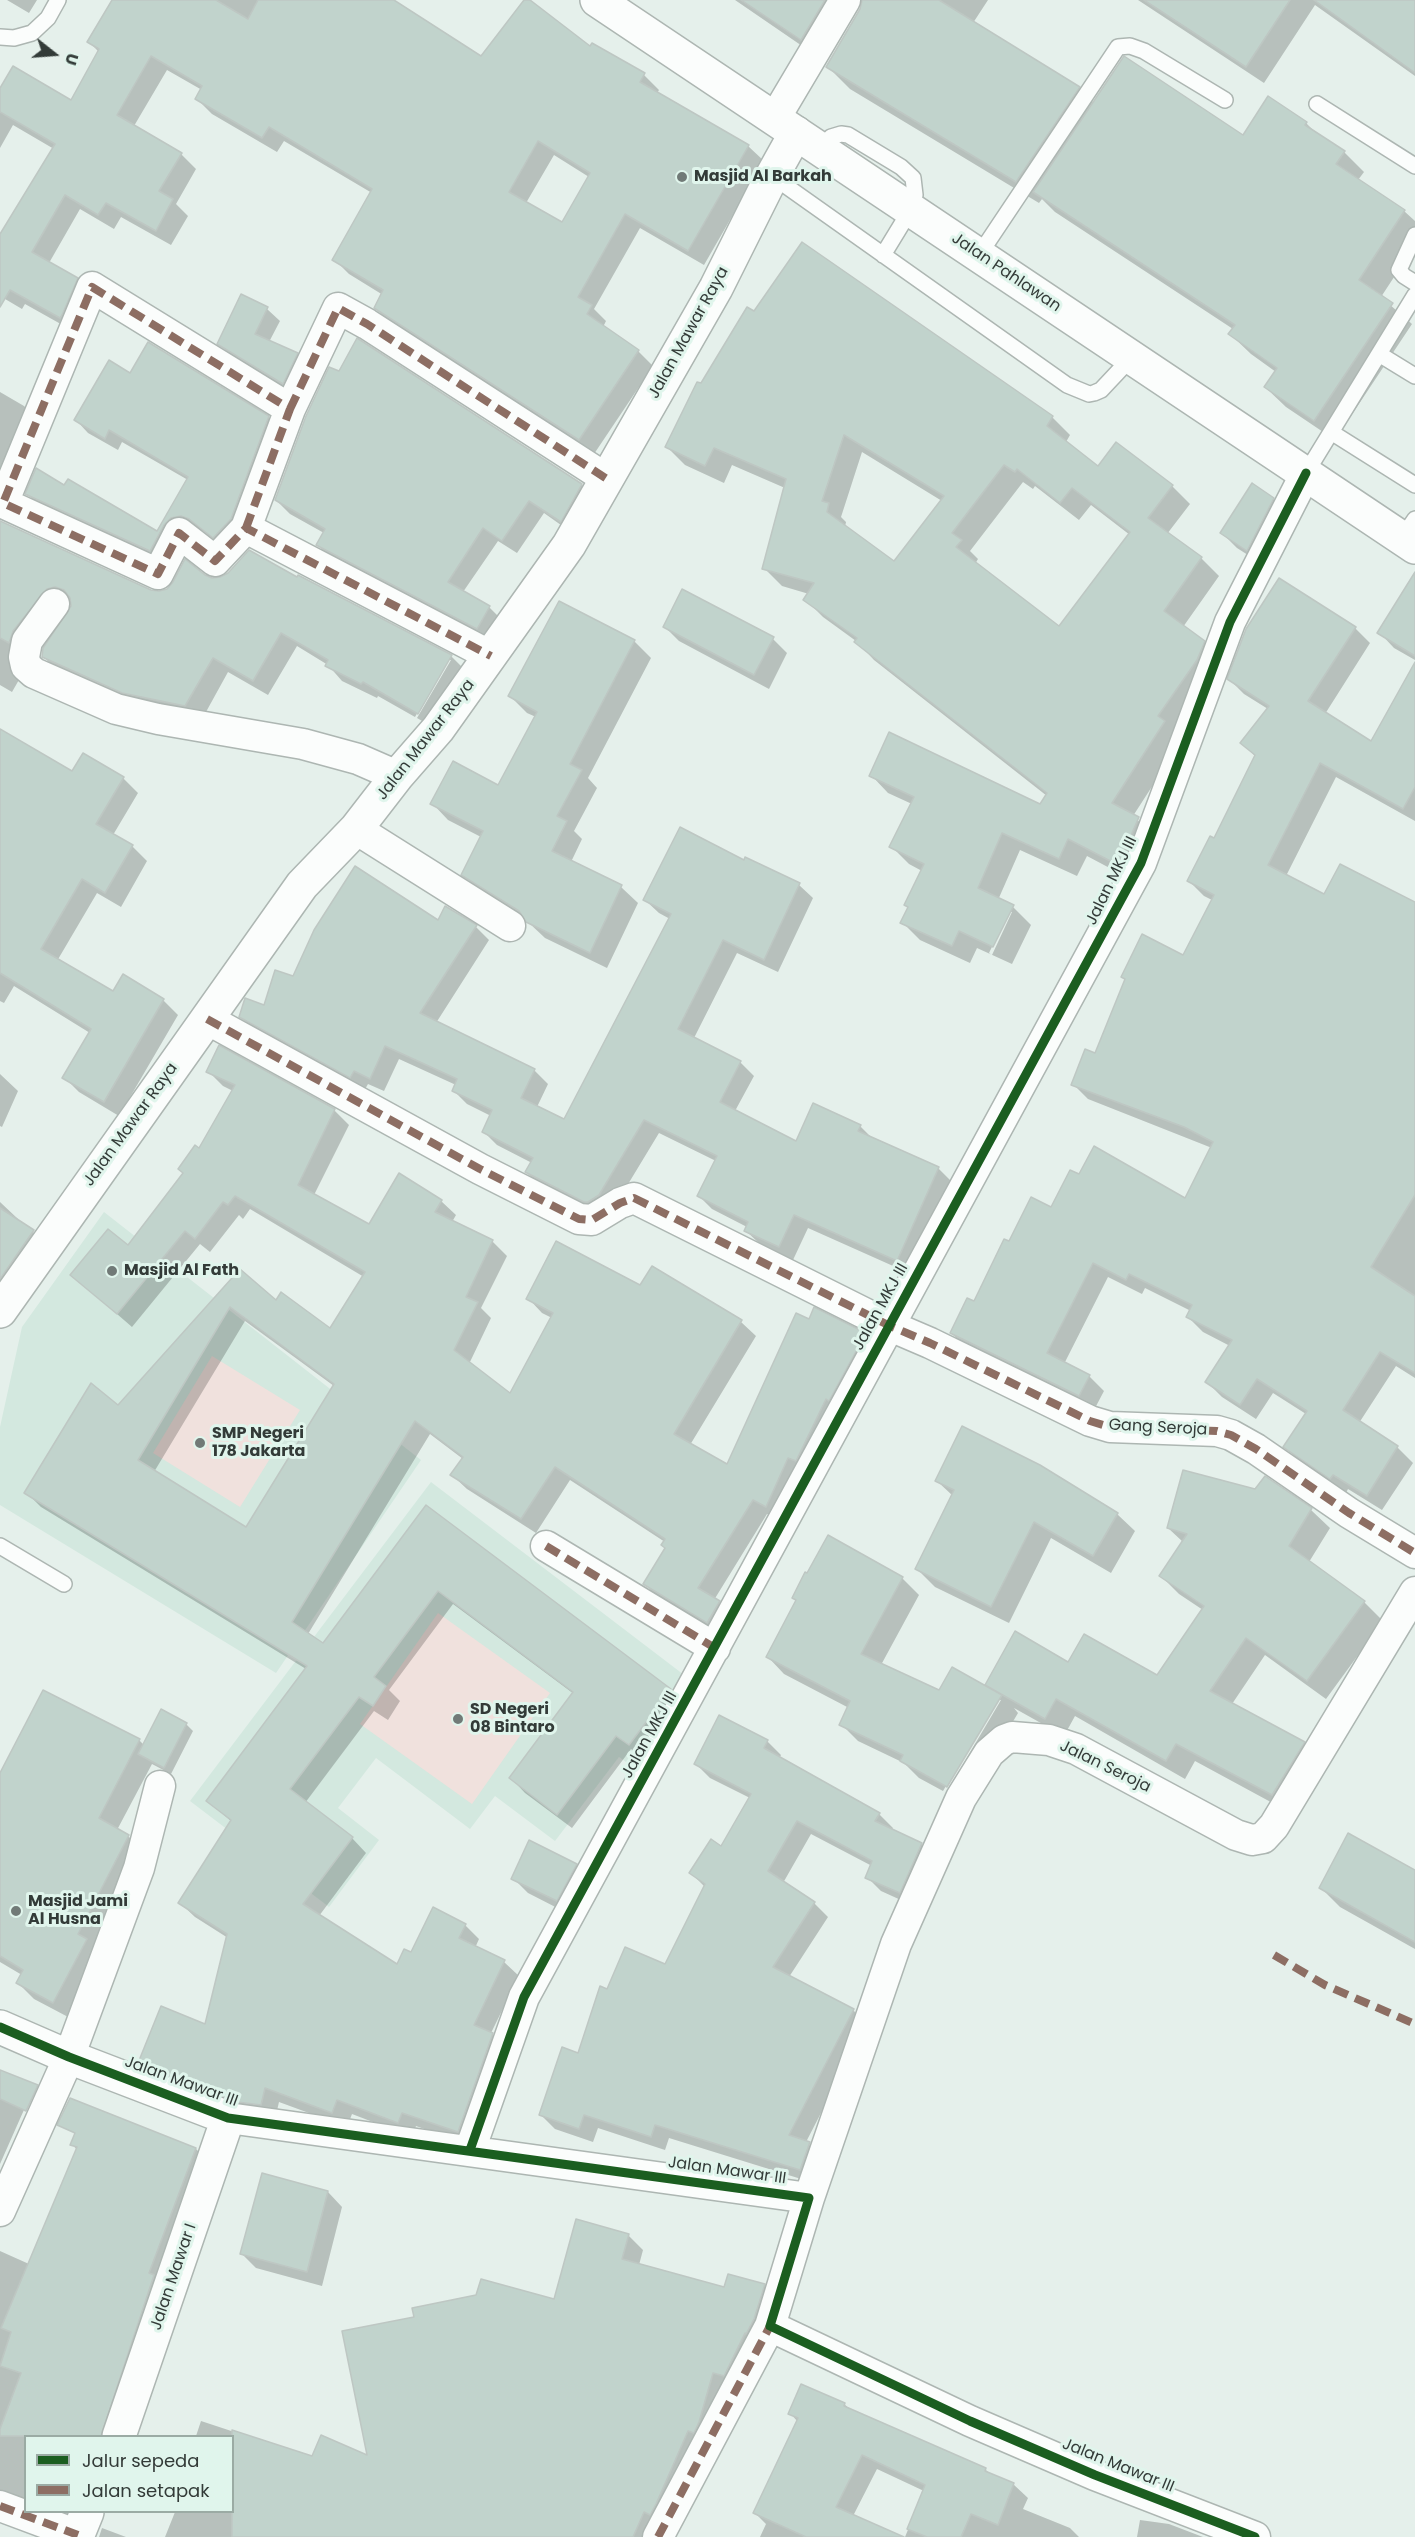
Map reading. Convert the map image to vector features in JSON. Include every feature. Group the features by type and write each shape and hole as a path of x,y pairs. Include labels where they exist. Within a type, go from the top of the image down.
{"street":[{"name":"Jalan Pahlawan","path":"597,0 1306,473 1411,534"},
{"path":"797,134 845,0"},
{"name":"Jalan Mawar Raya","path":"0,1311 302,885 356,829 397,776 438,729 569,545 716,288 772,176 797,134"},
{"path":"290,409 92,287 3,503 158,574 178,533 215,561 246,528 290,409 338,308 367,324 607,479"},
{"name":"Jalan MKJ III","path":"470,2150 524,1997 1141,863 1230,622 1306,473"},
{"path":"246,528 491,656"},
{"path":"54,604 27,641 24,657 26,666 34,673 116,709 158,719 303,744 358,759 397,776"},
{"path":"356,829 510,926"},
{"name":"Gang Seroja","path":"207,1019 480,1169 579,1219 592,1220 620,1203 634,1198 888,1325 930,1342 1090,1421 1110,1427 1217,1431 1231,1435 1415,1553"},
{"path":"546,1546 715,1648"},
{"name":"Jalan Seroja","path":"809,2198 896,1944 961,1798 989,1753 1004,1740 1012,1737 1049,1740 1076,1749 1236,1835 1252,1839 1263,1838 1274,1826 1415,1592"},
{"path":"0,2211 69,2057 140,1868 160,1786"},
{"name":"Jalan Mawar III","path":"0,2026 69,2057 228,2118 809,2198"},
{"name":"Jalan Mawar I","path":"119,2435 228,2118"},
{"path":"658,2537 770,2326 809,2198"},
{"name":"Jalan Mawar III","path":"770,2326 970,2421 1095,2475 1255,2537"},
{"path":"0,2506 24,2513"},
{"path":"25,2513 80,2528"}],"lane":[{"path":"0,37 14,38 32,33 48,18 58,0"},
{"path":"979,255 1118,47 1130,46 1144,51 1225,100"},
{"path":"1317,104 1415,166"},
{"path":"772,176 1067,385 1089,394 1101,390 1131,357"},
{"path":"883,255 911,209"},
{"path":"1415,235 1399,270 1415,283"},
{"path":"1306,473 1415,295"},
{"path":"1379,354 1415,376"},
{"path":"1332,432 1415,485"},
{"path":"0,1546 64,1584"}],"shaded area":[{"name":"SMP Negeri 178 Jakarta","path":"104,1212 421,1460 276,1673 0,1505 0,1427 22,1327"},
{"path":"212,1356 300,1410 240,1507 153,1453"},
{"name":"SD Negeri 08 Bintaro","path":"431,1482 692,1681 629,1764 619,1757 555,1841 495,1796 470,1829 376,1758 338,1808 379,1840 329,1907 190,1801"},
{"path":"438,1613 550,1693 472,1804 360,1724"}],"building":[{"path":"112,0 216,0 248,19 258,0 394,0 481,56 524,0 530,0 590,46 592,43 645,73 640,82 749,145 688,251 625,214 578,297 592,305 587,314 639,350 579,440 374,308 383,290 332,260 372,189 269,127 262,138 195,99 202,86 151,56 117,115 182,153 159,191 173,199 156,231 106,203 98,215 65,195 32,252 78,278 62,315 60,318 10,290 0,307 0,234 55,144 0,112 0,88 13,66 71,100 99,49 87,42","holes":["538,141 590,173 562,222 509,192"]},
{"path":"741,0 825,0 801,40"},
{"path":"862,0 939,0 1080,87 1016,182 826,67 860,9"},
{"path":"1144,0 1290,0 1246,67"},
{"path":"1314,0 1415,0 1415,73"},
{"path":"1124,56 1243,135 1268,96 1307,122 1305,125 1345,151 1336,164 1405,210 1359,280 1393,303 1314,421 1264,387 1277,368 1228,334 1235,325 1033,192"},
{"path":"802,242 1053,416 1047,426 1098,466 1116,442 1173,485 1148,518 1202,557 1164,611 1205,641 1197,660 1158,716 1165,721 1112,803 1139,817 1118,865 1068,839 1059,859 1002,833 978,888 1014,905 993,947 959,931 952,946 900,923 908,907 904,905 924,864 889,847 914,797 869,776 889,732 1040,804 1047,793 854,642 857,638 803,600 814,583 762,569 786,479 714,448 705,466 665,447 697,382 701,383 747,307 754,311","holes":["844,435 944,496 894,561 827,512 829,503 822,501","1004,465 1015,472 1017,469 1060,503 1072,488 1130,532 1059,626 956,547 962,540 952,533"]},
{"path":"241,294 268,307 255,334 298,353 283,384 217,344"},
{"path":"357,338 582,484 561,522 529,501 502,541 483,528 448,582 490,606 477,629 316,545 325,529 275,500 306,416 329,367 339,371"},
{"path":"148,342 269,416 231,519 213,538 189,519 181,516 171,518 164,525 150,551 25,494 36,468 64,485 68,479 157,531 188,477 109,430 105,439 74,420 109,360 130,373"},
{"path":"1252,483 1274,498 1247,551 1220,533"},
{"path":"0,521 151,590 159,591 167,589 173,582 185,559 205,575 212,578 220,577 228,573 249,550 297,577 298,575 452,655 418,714 363,682 361,684 325,666 328,660 281,633 253,681 213,658 185,706 122,693 42,657 43,648 71,606 70,598 64,590 55,587 47,589 13,631 9,643 0,638"},
{"path":"1415,572 1415,656 1377,633"},
{"path":"1279,578 1356,627 1308,701 1371,741 1415,662 1415,787 1403,809 1320,763 1268,865 1324,894 1340,864 1415,902 1415,1195 1371,1267 1415,1296 1415,1373 1380,1352 1343,1410 1398,1446 1367,1496 1333,1475 1330,1479 1283,1447 1307,1411 1257,1379 1240,1405 1205,1382 1232,1340 1186,1317 1192,1305 1129,1274 1126,1280 1093,1263 1047,1353 1090,1375 1079,1396 950,1333 967,1298 974,1301 1004,1239 1009,1241 1031,1197 1051,1207 1070,1170 1079,1174 1094,1146 1185,1198 1213,1142 1184,1127 1071,1085 1085,1049 1095,1053 1125,979 1121,977 1142,934 1183,955 1214,895 1187,881 1210,836 1214,838 1255,755 1240,743 1269,706 1227,679 1246,629"},
{"path":"682,589 774,637 754,675 663,627"},
{"path":"559,601 635,640 570,764 582,770 557,816 567,821 552,851 622,885 590,953 526,922 519,911 461,875 483,831 430,804 453,761 498,785 537,712 508,696"},
{"path":"0,729 72,771 83,753 124,777 96,824 133,845 105,893 82,879 41,949 113,991 123,974 164,999 104,1102 62,1078 91,1029 0,973"},
{"path":"680,827 744,860 745,857 800,883 764,960 723,940 678,1029 741,1061 720,1102 796,1141 813,1103 861,1125 858,1131 939,1167 897,1261 794,1215 779,1247 744,1231 748,1222 697,1196 717,1156 644,1120 599,1195 584,1202 525,1172 533,1158 482,1132 492,1110 452,1091 457,1079 385,1046 370,1079 354,1071 350,1078 239,1017 245,998 264,1005 275,970 293,976 314,930 355,866 438,920 445,906 477,925 420,1013 535,1069 521,1098 564,1119 671,914 643,900"},
{"path":"219,1045 335,1109 298,1185 369,1224 399,1173 442,1200 435,1212 493,1240 466,1297 478,1302 454,1350 510,1393 553,1313 526,1299 556,1241 640,1285 652,1266 742,1320 674,1434 727,1464 796,1313 809,1319 814,1307 866,1333 829,1401 826,1399 796,1461 788,1458 766,1507 753,1500 698,1588 720,1601 707,1623 643,1584 665,1548 661,1545 665,1539 555,1467 521,1519 450,1475 463,1457 415,1421 292,1622 323,1643 426,1505 671,1689 629,1745 616,1736 557,1815 509,1778 573,1692 438,1591 374,1677 386,1686 373,1706 359,1697 290,1789 353,1837 303,1904 397,1964 404,1949 411,1952 433,1907 466,1924 459,1938 505,1960 474,2025 493,2033 458,2132 402,2113 398,2123 337,2100 332,2113 265,2088 261,2105 237,2102 138,2063 161,2006 205,2024 227,1934 178,1903 231,1820 206,1801 307,1666 24,1493 91,1383 118,1405 240,1269 276,1300 281,1292 330,1328 365,1272 235,1196 228,1205 223,1202 195,1239 185,1231 117,1314 70,1275 108,1229 128,1245 183,1173 178,1169 195,1145 199,1148 235,1085 206,1072","holes":["230,1307 334,1384 246,1527 138,1460"]},
{"path":"0,1208 34,1230 0,1279"},
{"path":"962,1426 1040,1465 1118,1513 1093,1556 1034,1522 991,1607 915,1569 954,1490 935,1481"},
{"path":"1183,1470 1255,1489 1265,1476 1312,1508 1289,1546 1365,1601 1307,1681 1246,1638 1210,1691 1305,1742 1272,1795 1176,1744 1166,1761 1056,1699 1045,1719 985,1685 1015,1631 1068,1662 1084,1634 1157,1675 1204,1606 1159,1576 1187,1534 1167,1528"},
{"path":"828,1535 903,1577 861,1654 939,1690 952,1667 1002,1695 947,1787 900,1761 903,1755 839,1725 850,1701 766,1657 796,1600 792,1598 805,1572 807,1573"},
{"path":"43,1690 140,1739 99,1818 129,1835 78,1934 87,1939 53,2003 16,1983 23,1970 0,1956 0,1773"},
{"path":"161,1709 187,1723 164,1768 138,1754"},
{"path":"719,1715 768,1740 764,1748 880,1813 875,1821 922,1843 900,1893 865,1878 872,1861 797,1821 768,1871 815,1902 773,1967 854,2009 789,2135 810,2142 800,2170 655,2125 651,2137 584,2115 579,2129 539,2115 562,2047 578,2053 600,1986 607,1989 625,1947 665,1964 705,1884 689,1873 711,1839 721,1846 751,1794 694,1764"},
{"path":"1348,1833 1415,1870 1415,1942 1319,1888"},
{"path":"529,1840 577,1864 557,1901 511,1879"},
{"path":"0,2070 38,2085 26,2111 0,2099"},
{"path":"70,2098 196,2148 149,2273 154,2275 101,2435 0,2436 0,2429 21,2373 0,2366 11,2332 1,2328 77,2147 70,2145 75,2133 57,2125"},
{"path":"262,2173 328,2191 307,2272 240,2254"},
{"path":"576,2219 629,2234 622,2259 724,2287 728,2274 765,2284 754,2319 724,2376 713,2373 694,2433 688,2431 656,2504 650,2515 644,2512 633,2537 232,2537 234,2435 232,2435 232,2430 312,2456 321,2435 367,2455 342,2331 414,2317 412,2308 476,2295 481,2279 554,2299"},
{"path":"801,2384 845,2403 844,2406 986,2468 985,2471 1014,2483 998,2525 971,2514 961,2537 927,2537 907,2529 925,2485 862,2455 836,2507 904,2537 806,2537 753,2513 798,2418 788,2414"}],"marked path":[{"path":"246,528 290,409 92,287 3,503 158,574 179,533 215,561 246,528 491,656"},
{"path":"290,409 338,308 367,324 607,479"},
{"path":"207,1019 480,1169 579,1219 592,1220 620,1203 634,1198 888,1325 1090,1421 1110,1427 1217,1431 1231,1435 1256,1449 1349,1513 1415,1553"},
{"path":"546,1546 715,1648"},
{"path":"1274,1955 1325,1985 1415,2024"},
{"path":"658,2537 770,2326"},
{"path":"0,2506 78,2535"}],"cycle path":[{"path":"470,2150 524,1997 1141,863 1230,622 1306,473"},
{"path":"0,2027 69,2057 228,2118 809,2198 770,2326 970,2421 1095,2475 1255,2537"}],"place":[{"name":"Masjid Al Barkah","path":"682,177"},
{"name":"Masjid Al Fath","path":"112,1271"},
{"name":"SMP Negeri 178 Jakarta","path":"200,1443"},
{"name":"SD Negeri 08 Bintaro","path":"458,1719"},
{"name":"Masjid Jami Al Husna","path":"16,1911"}]}
